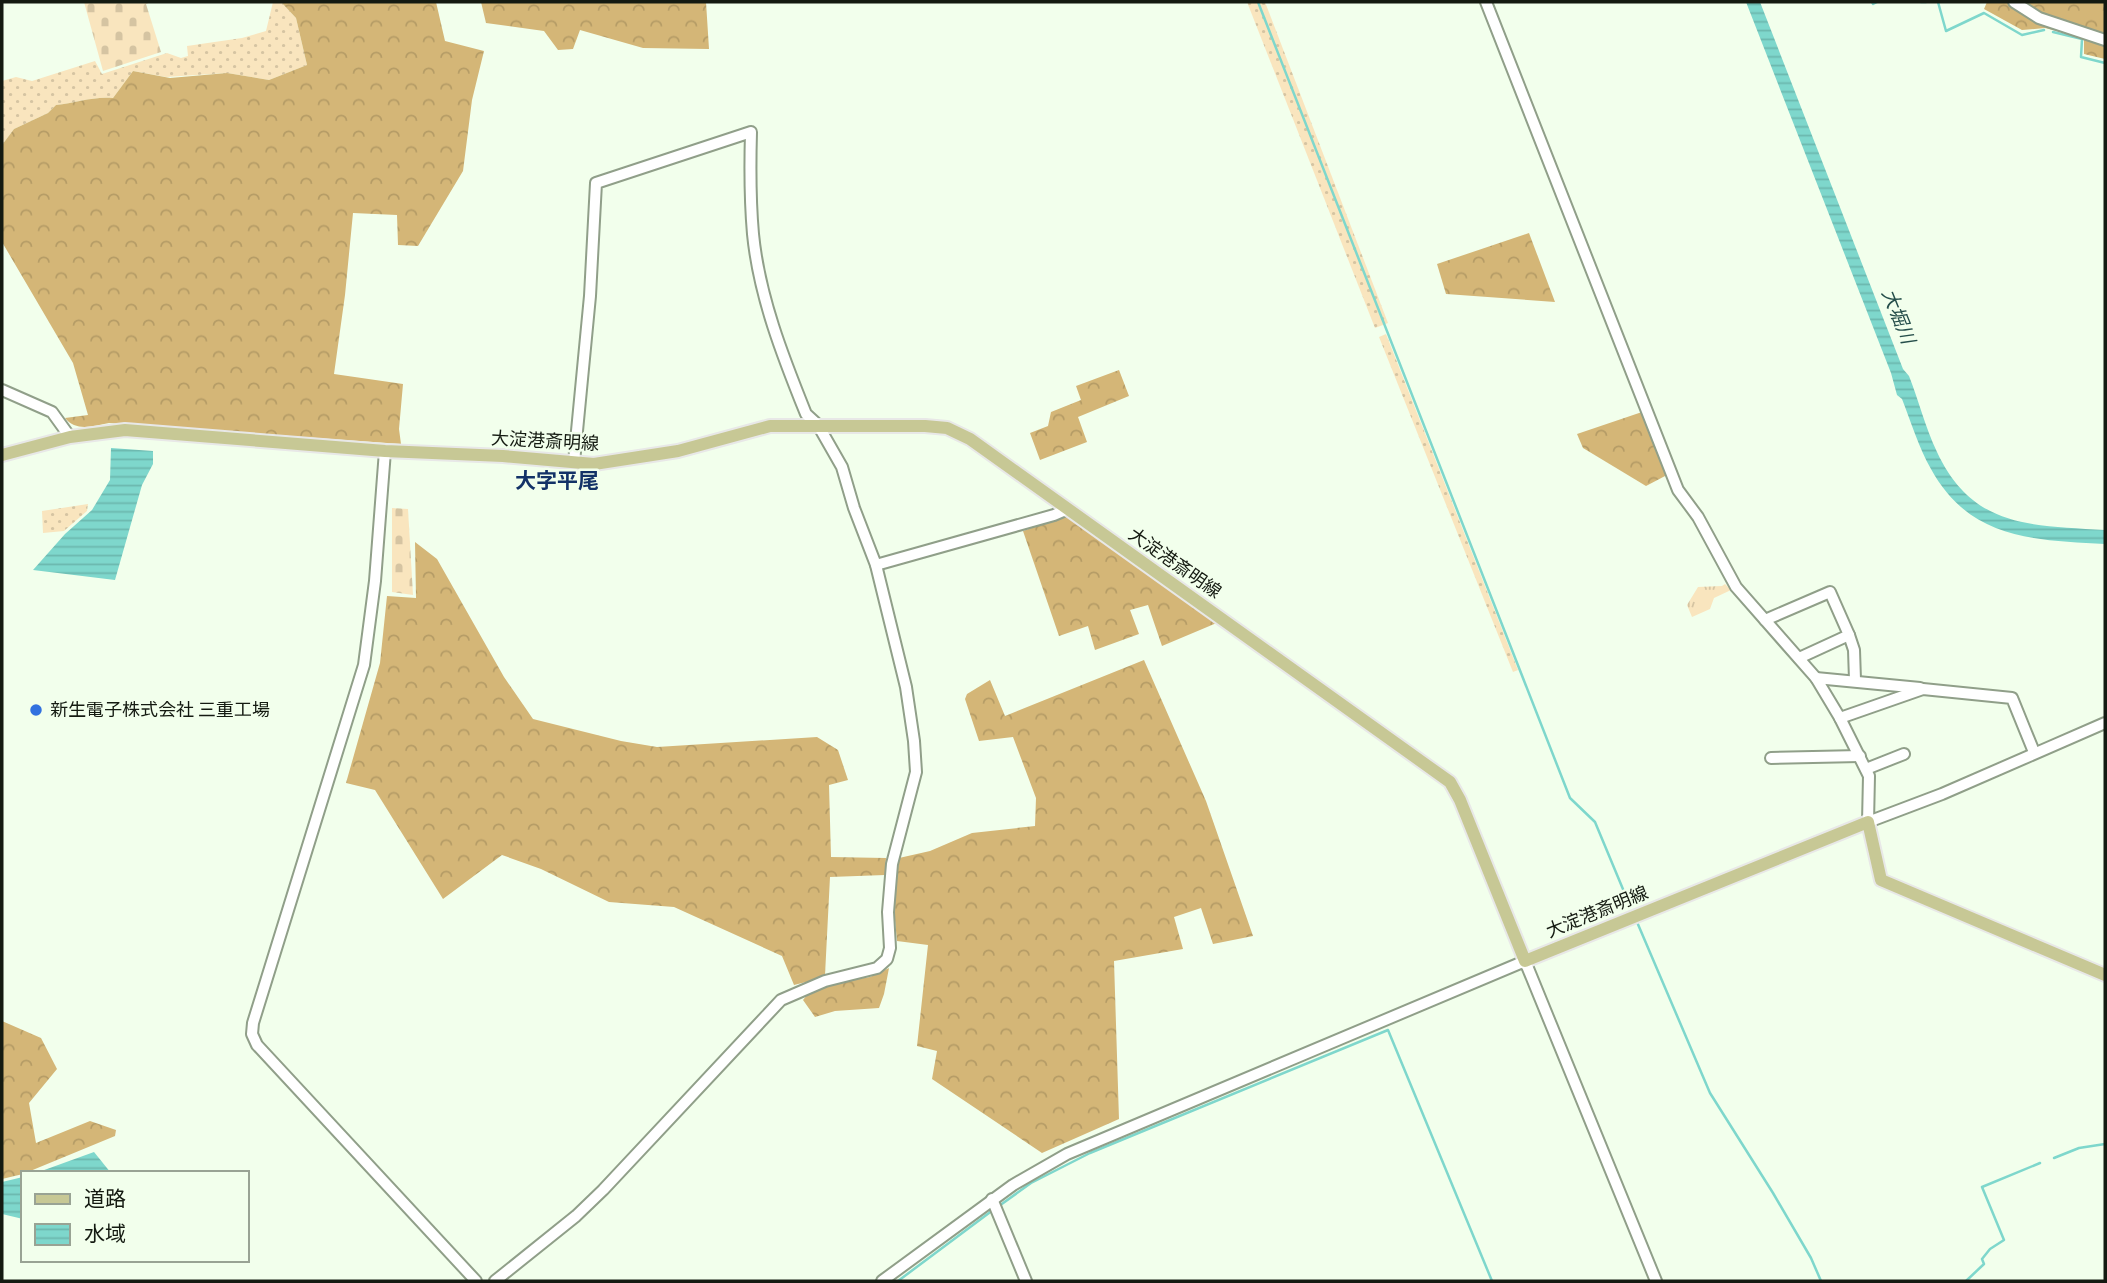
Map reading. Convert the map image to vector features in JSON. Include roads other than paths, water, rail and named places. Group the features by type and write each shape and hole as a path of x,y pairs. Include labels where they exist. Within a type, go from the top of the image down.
{"main road":[{"name":"大淀港斎明線","path":"2,455 70,436 125,430 385,451 442,452 594,464 678,451 770,426 897,425 947,428 970,439 1450,782 1460,800 1525,961 1868,822"},
{"path":"1868,822 1881,880 2105,975"}],"street":[{"path":"1486,2 1678,489 1698,517 1736,587 1816,678 1840,718 1866,769 1870,792 1868,822 1963,785 2105,723"},
{"path":"2014,2 2039,18 2105,40"},
{"path":"495,1281 576,1216 603,1190 781,1000 825,981 883,965 890,948 888,912 891,864 916,772 906,687 876,565 854,508 842,467 818,425 806,414 789,372 767,302 753,236 751,132 596,183 590,296 574,462"},
{"path":"2,390 52,412 70,436"},
{"path":"385,451 375,581 364,665 253,1023 252,1034 257,1045 476,1281"},
{"path":"876,565 1068,509"},
{"path":"1765,620 1830,592 1854,650 1854,680"},
{"path":"1799,658 1849,635"},
{"path":"1816,678 2012,698 2034,752"},
{"path":"1840,718 1923,688"},
{"path":"1866,769 1904,754"},
{"path":"1771,758 1860,756"},
{"path":"882,1281 995,1205 1034,1171 1106,1136 1525,961 1656,1281"},
{"path":"995,1205 1026,1281"}],"water":[{"path":"1746,2 1760,2 1903,369 1909,376 1937,452 1952,477 1968,496 2007,518 2053,527 2105,530 2105,544 2029,537 1984,523 1965,510 1947,492 1931,469 1902,399 1897,395 1891,373"},
{"path":"111,448 153,451 153,464 142,485 115,580 33,570 65,534 92,510 110,480"},
{"path":"94,1152 109,1171 42,1171"},
{"path":"21,1177 21,1219 2,1214 2,1182"}],"waterway":[{"path":"1258,2 1570,798 1595,822 1630,906"},
{"path":"1872,2 1877,2"},
{"path":"1921,2 1926,2"},
{"path":"1938,2 1946,31 1984,13 2022,35 2044,30"},
{"path":"2053,32 2082,39 2081,57 2105,63"},
{"path":"1637,922 1710,1093 1773,1193 1811,1258 1821,1281"},
{"path":"999,1206 1031,1183 1090,1153 1388,1030 1492,1281"},
{"path":"2054,1158 2079,1148 2105,1144"},
{"path":"1966,1281 1984,1264 1982,1259 1990,1249 2004,1240 1982,1187 2040,1163"},
{"path":"898,1281 993,1210"}],"place":[{"name":"新生電子株式会社 三重工場","path":"36,710"}],"district":[{"name":"大字平尾","path":"557,481"}],"water label":[{"name":"大堀川","path":"1899,316"}]}
